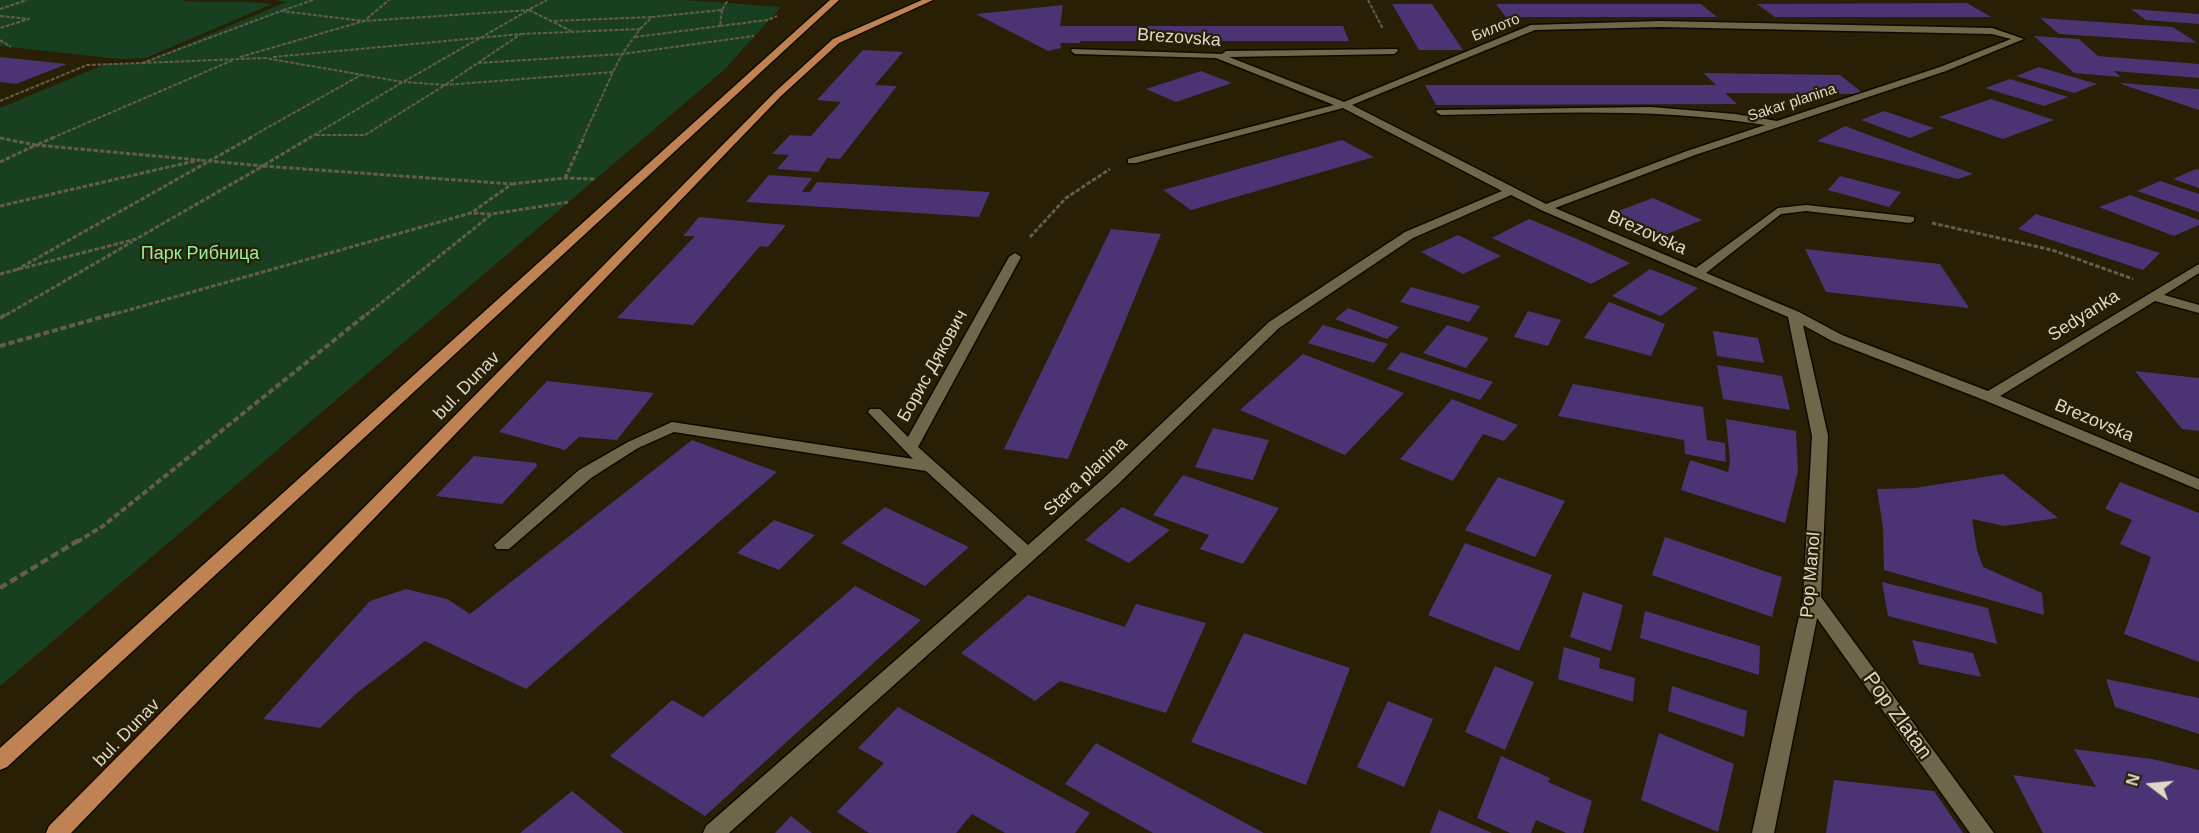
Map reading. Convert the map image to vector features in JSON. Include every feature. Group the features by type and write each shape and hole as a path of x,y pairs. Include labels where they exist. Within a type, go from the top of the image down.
{"main road":[{"name":"bul. Dunav","path":"0,761 836,0"},
{"name":"bul. Dunav","path":"57,833 778,94 836,41 929,0"}],"street":[{"name":"Билото","path":"1344,105 1534,27 1660,24 1992,31"},
{"name":"Sakar planina","path":"1545,208 1691,153 1944,69 2020,39 1992,31"},
{"name":"Brezovska","path":"1075,51 1216,55 1344,105 1545,208 1794,315 1837,338 1989,397 2199,485"},
{"path":"1216,55 1394,51"},
{"path":"1132,161 1344,105"},
{"path":"1442,112 1619,110 1731,115 1777,124"},
{"name":"Stara planina","path":"714,833 1029,555 1274,325 1409,235 1511,191"},
{"path":"1696,274 1778,211 1806,208 1910,219"},
{"name":"Борис Дякович","path":"1015,257 910,447 1029,555"},
{"name":"Sedyanka","path":"1989,397 2199,268"},
{"path":"2157,293 2199,309"},
{"name":"Pop Manol","path":"1763,833 1812,598 1820,436 1794,315"},
{"path":"875,412 910,447"},
{"path":"503,545 585,474 633,445 672,427 932,466"},
{"name":"Pop Zlatan","path":"1812,598 1983,833"}],"path":[{"path":"0,9 27,0"},
{"path":"142,63 313,0"},
{"path":"0,162 237,58 278,44 364,21 389,0"},
{"path":"0,318 263,166 403,81 547,0"},
{"path":"720,26 722,10 728,0"},
{"path":"280,11 364,21 529,10 572,32"},
{"path":"554,21 652,17 722,10"},
{"path":"0,16 29,19 0,28"},
{"path":"634,37 768,20 778,16"},
{"path":"565,178 622,54 652,17"},
{"path":"0,101 87,65 265,58 521,34 640,29"},
{"path":"314,135 365,135 521,34"},
{"path":"477,63 622,54 754,36"},
{"path":"0,40 11,47"},
{"path":"265,58 403,81 445,84 613,72"},
{"path":"16,270 362,75"},
{"path":"0,138 36,145 263,166 512,184 565,178 595,179"},
{"path":"0,206 199,160"},
{"path":"1015,257 1046,215 1074,188 1112,168 1132,161"},
{"path":"471,213 512,184"},
{"path":"0,346 471,213 492,214 568,202"},
{"path":"0,588 103,526 492,214"},
{"path":"1910,219 2052,250 2157,293"},
{"path":"0,274 136,239"}],"green space":[{"path":"0,0 179,0 272,4 146,58 119,59 0,46"},
{"name":"Парк Рибница","path":"275,0 685,0 781,7 725,69 0,686 0,108 106,64 142,63 286,2"}],"building":[{"path":"1967,3 1991,17 1775,17 1757,4"},
{"path":"1392,4 1432,4 1463,50 1419,50"},
{"path":"1496,4 1701,4 1717,17 1506,17"},
{"path":"1063,5 1060,26 1343,26 1349,41 1080,41 1080,43 1060,43 1061,48 1048,51 976,14"},
{"path":"2131,9 2199,14 2199,24 2146,20"},
{"path":"2040,18 2173,27 2197,43 2059,34"},
{"path":"2034,36 2079,39 2098,56 2199,64 2199,78 2114,71 2121,77 2074,73"},
{"path":"863,50 903,52 875,85 897,86 840,159 827,158 818,172 777,169 789,155 772,154 790,135 811,136 841,102 817,100"},
{"path":"0,57 67,64 16,84 0,82"},
{"path":"2039,67 2097,84 2074,93 2016,76"},
{"path":"1201,71 1232,83 1176,102 1146,89"},
{"path":"1703,73 1840,75 1864,94 1725,93 1737,104 1436,105 1425,85 1716,85"},
{"path":"2010,79 2068,97 2044,106 1985,88"},
{"path":"2121,84 2199,89 2199,110"},
{"path":"1991,99 2054,120 2003,139 1939,117"},
{"path":"1884,111 1934,128 1910,138 1861,120"},
{"path":"1845,126 1973,174 1958,179 1817,141"},
{"path":"1342,140 1374,157 1191,210 1163,190"},
{"path":"2196,169 2199,170 2199,188 2173,179"},
{"path":"769,175 812,178 802,192 810,192 817,182 990,192 979,217 746,202"},
{"path":"1840,176 1901,192 1889,207 1828,190"},
{"path":"2160,181 2199,194 2199,212 2137,191"},
{"path":"2130,195 2199,220 2199,225 2174,236 2099,207"},
{"path":"1653,198 1702,220 1657,238 1608,215"},
{"path":"2036,214 2160,253 2143,270 2018,229"},
{"path":"699,217 786,225 768,247 760,246 693,325 617,318 695,236 683,236"},
{"path":"1529,219 1630,263 1591,284 1492,238"},
{"path":"1111,229 1161,234 1068,459 1004,449"},
{"path":"1458,235 1501,256 1463,274 1421,252"},
{"path":"1805,249 1940,264 1969,308 1826,292"},
{"path":"1650,269 1698,288 1661,316 1612,296"},
{"path":"1411,287 1480,306 1469,322 1400,302"},
{"path":"1609,302 1665,324 1651,356 1584,338"},
{"path":"1348,308 1399,327 1387,339 1335,319"},
{"path":"1528,311 1561,320 1548,346 1514,337"},
{"path":"1323,325 1388,344 1374,363 1308,343"},
{"path":"1447,325 1489,338 1466,368 1423,353"},
{"path":"1713,331 1758,338 1764,363 1717,356"},
{"path":"1401,352 1493,382 1480,400 1387,369"},
{"path":"1303,354 1404,393 1345,455 1240,410"},
{"path":"1717,365 1782,376 1790,410 1723,399"},
{"path":"2135,371 2199,378 2199,431 2182,429"},
{"path":"547,381 654,393 617,440 579,437 565,450 499,432"},
{"path":"1573,384 1703,407 1707,440 1725,443 1726,462 1685,454 1684,440 1558,416"},
{"path":"1452,399 1518,425 1504,441 1483,434 1453,481 1400,459"},
{"path":"1726,419 1796,431 1798,471 1785,523 1681,490 1690,460 1728,472 1730,461"},
{"path":"1213,428 1269,440 1253,480 1195,467"},
{"path":"692,440 777,472 526,689 425,641 357,693 320,728 263,719 370,601 406,589 447,599 470,614"},
{"path":"474,456 536,463 537,466 502,504 436,496"},
{"path":"2003,474 2058,518 2004,526 1972,519 1977,550 1983,567 2042,593 2044,615 1884,570 1883,528 1877,489 1915,488"},
{"path":"1183,475 1279,508 1243,564 1200,549 1209,535 1153,515"},
{"path":"1498,477 1565,501 1535,557 1465,530"},
{"path":"2120,482 2199,513 2199,662 2124,634 2151,557 2120,544 2132,520 2105,509"},
{"path":"885,507 969,547 925,586 841,543"},
{"path":"1122,507 1170,530 1129,563 1085,540"},
{"path":"774,520 815,535 779,570 737,553"},
{"path":"1665,537 1782,577 1772,617 1652,575"},
{"path":"1465,543 1552,575 1519,651 1428,615"},
{"path":"1882,582 1988,608 1997,644 1888,616"},
{"path":"855,586 921,620 705,816 610,756 672,700 703,717"},
{"path":"1583,592 1623,605 1611,651 1570,637"},
{"path":"1028,595 1125,627 1136,604 1206,623 1166,713 1060,681 1035,701 961,653"},
{"path":"1645,611 1760,646 1759,675 1640,638"},
{"path":"1244,633 1350,668 1306,785 1191,742"},
{"path":"1912,640 1973,653 1981,677 1919,664"},
{"path":"1564,647 1600,658 1599,668 1635,678 1633,702 1558,679"},
{"path":"1495,666 1534,682 1505,750 1465,732"},
{"path":"2106,679 2199,698 2199,734 2115,707"},
{"path":"1672,686 1747,711 1744,737 1668,711"},
{"path":"1388,701 1433,719 1404,787 1357,767"},
{"path":"898,707 1090,813 1075,833 1005,833 972,814 956,833 869,833 837,812 884,763 858,748"},
{"path":"1659,733 1734,764 1718,832 1641,800"},
{"path":"1096,743 1264,833 1153,833 1065,784"},
{"path":"2074,749 2152,759 2199,770 2199,833 2043,833 2013,775 2096,787"},
{"path":"1501,756 1550,778 1548,782 1592,801 1583,833 1566,833 1536,820 1531,833 1510,833 1477,818"},
{"path":"1834,780 1934,791 1963,833 1826,833"},
{"path":"572,791 624,833 520,833"},
{"path":"1439,810 1492,833 1430,833"},
{"path":"791,816 812,833 775,833"}]}
